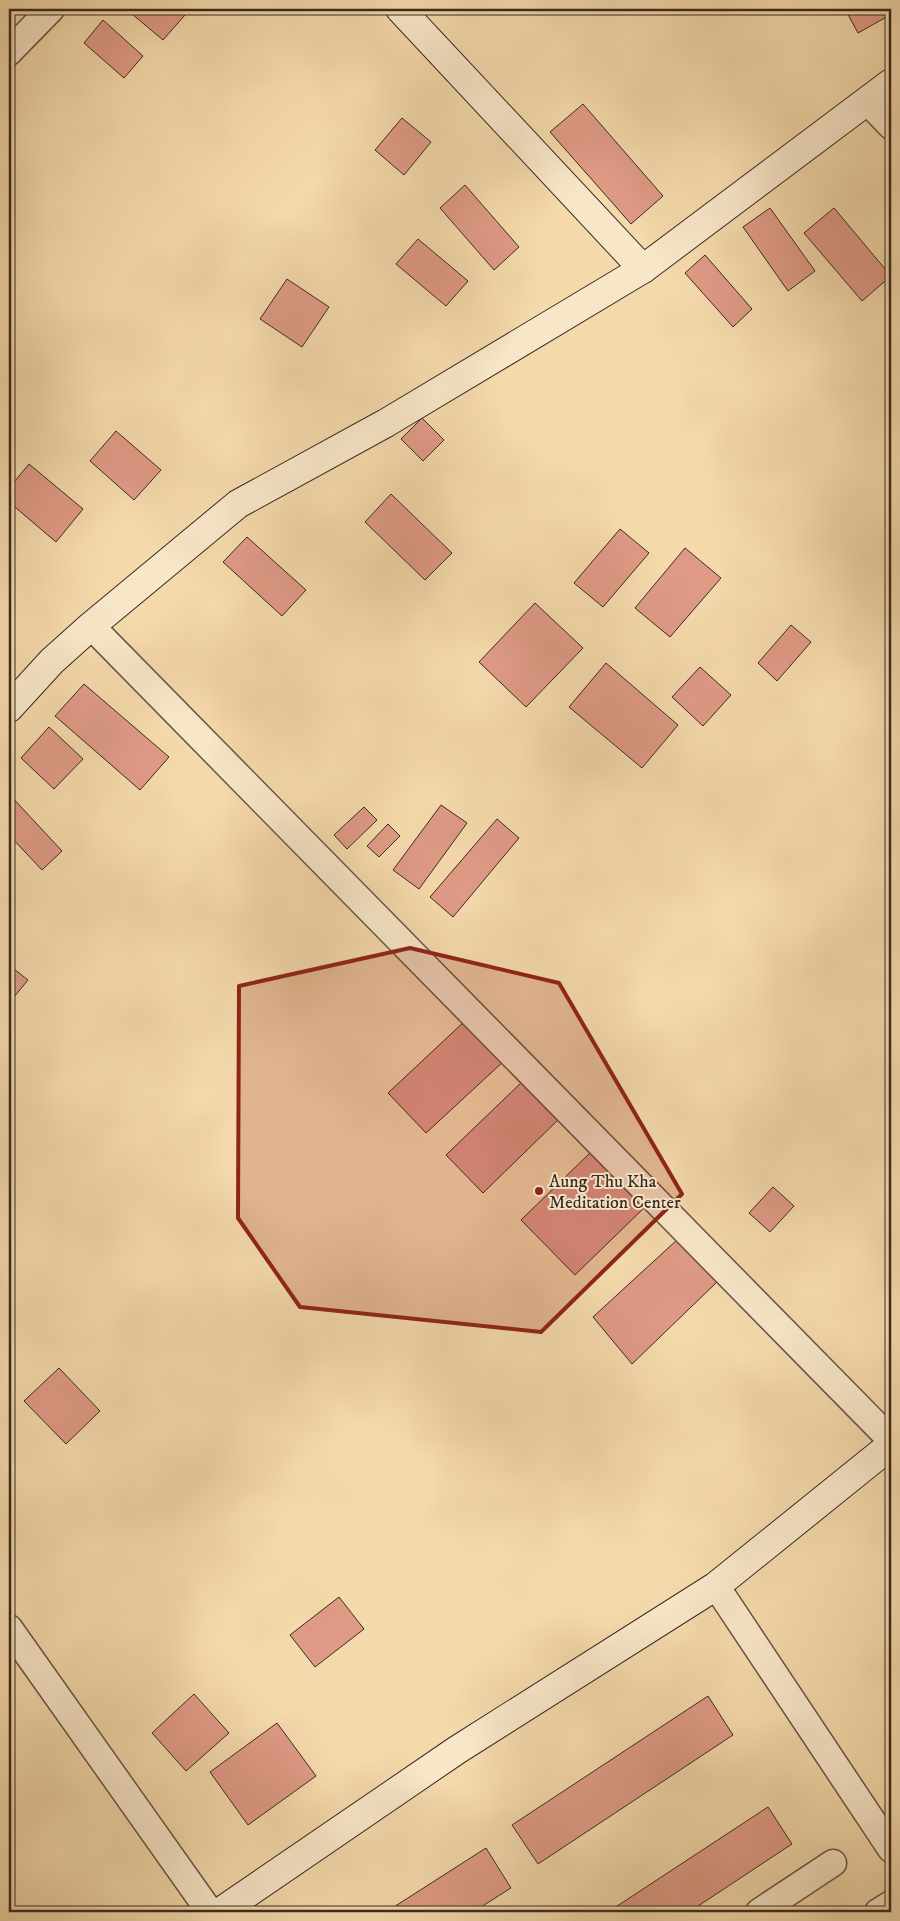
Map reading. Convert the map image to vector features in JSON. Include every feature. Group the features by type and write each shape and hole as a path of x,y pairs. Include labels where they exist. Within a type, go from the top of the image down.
{"street":[{"path":"9,52 51,9"},
{"path":"400,9 643,269"},
{"path":"9,708 52,661 91,626 238,504 386,423 643,269 891,83"},
{"path":"868,102 891,126"},
{"path":"91,626 891,1440"},
{"path":"220,1912 457,1750 716,1586 891,1445"},
{"path":"716,1586 891,1849"},
{"path":"9,1628 210,1912"},
{"path":"759,1912 833,1863"},
{"path":"878,1912 891,1904"}],"highlighted area":[{"path":"410,948 559,983 682,1194 541,1332 300,1307 238,1218 239,986"}],"building":[{"path":"126,9 178,9 185,15 163,40"},
{"path":"845,9 886,9 890,15 858,33"},
{"path":"103,20 143,56 124,78 84,43"},
{"path":"583,104 663,196 631,224 550,132"},
{"path":"402,118 431,142 404,175 375,150"},
{"path":"465,185 519,247 494,270 440,208"},
{"path":"770,208 815,271 788,291 743,227"},
{"path":"834,208 891,276 862,301 804,233"},
{"path":"418,239 468,281 446,306 396,264"},
{"path":"705,255 752,309 733,327 685,273"},
{"path":"287,279 329,307 302,347 260,319"},
{"path":"422,418 444,440 423,461 401,439"},
{"path":"116,431 161,470 134,500 90,461"},
{"path":"29,464 83,509 56,542 9,502 9,488"},
{"path":"391,494 452,553 425,580 365,522"},
{"path":"620,529 649,553 603,607 574,583"},
{"path":"247,537 306,590 282,616 223,562"},
{"path":"685,548 721,578 670,637 635,608"},
{"path":"535,603 583,648 526,707 479,662"},
{"path":"791,625 811,642 777,681 758,663"},
{"path":"606,663 678,725 642,768 569,707"},
{"path":"700,667 731,695 703,726 672,697"},
{"path":"84,684 169,757 140,790 55,716"},
{"path":"49,727 83,759 54,789 21,758"},
{"path":"9,794 62,851 42,870 9,835"},
{"path":"441,805 467,823 419,889 393,870"},
{"path":"364,807 377,820 347,849 334,835"},
{"path":"497,819 519,838 453,917 430,897"},
{"path":"388,824 400,836 379,857 367,846"},
{"path":"9,965 28,980 9,1003"},
{"path":"467,1019 505,1060 426,1133 388,1093"},
{"path":"525,1079 561,1117 483,1193 446,1155"},
{"path":"592,1151 646,1206 575,1275 521,1220"},
{"path":"773,1187 794,1206 770,1232 749,1213"},
{"path":"678,1239 718,1281 632,1364 593,1317"},
{"path":"59,1368 100,1411 66,1444 24,1401"},
{"path":"339,1597 364,1629 315,1667 290,1635"},
{"path":"194,1694 229,1733 186,1771 152,1733"},
{"path":"708,1696 733,1735 538,1864 512,1825"},
{"path":"277,1723 316,1776 248,1825 210,1772"},
{"path":"768,1807 792,1844 689,1912 608,1912"},
{"path":"486,1848 511,1888 473,1912 386,1912"}],"place":[{"name":"Aung Thu Kha Meditation Center","path":"539,1191"}]}
